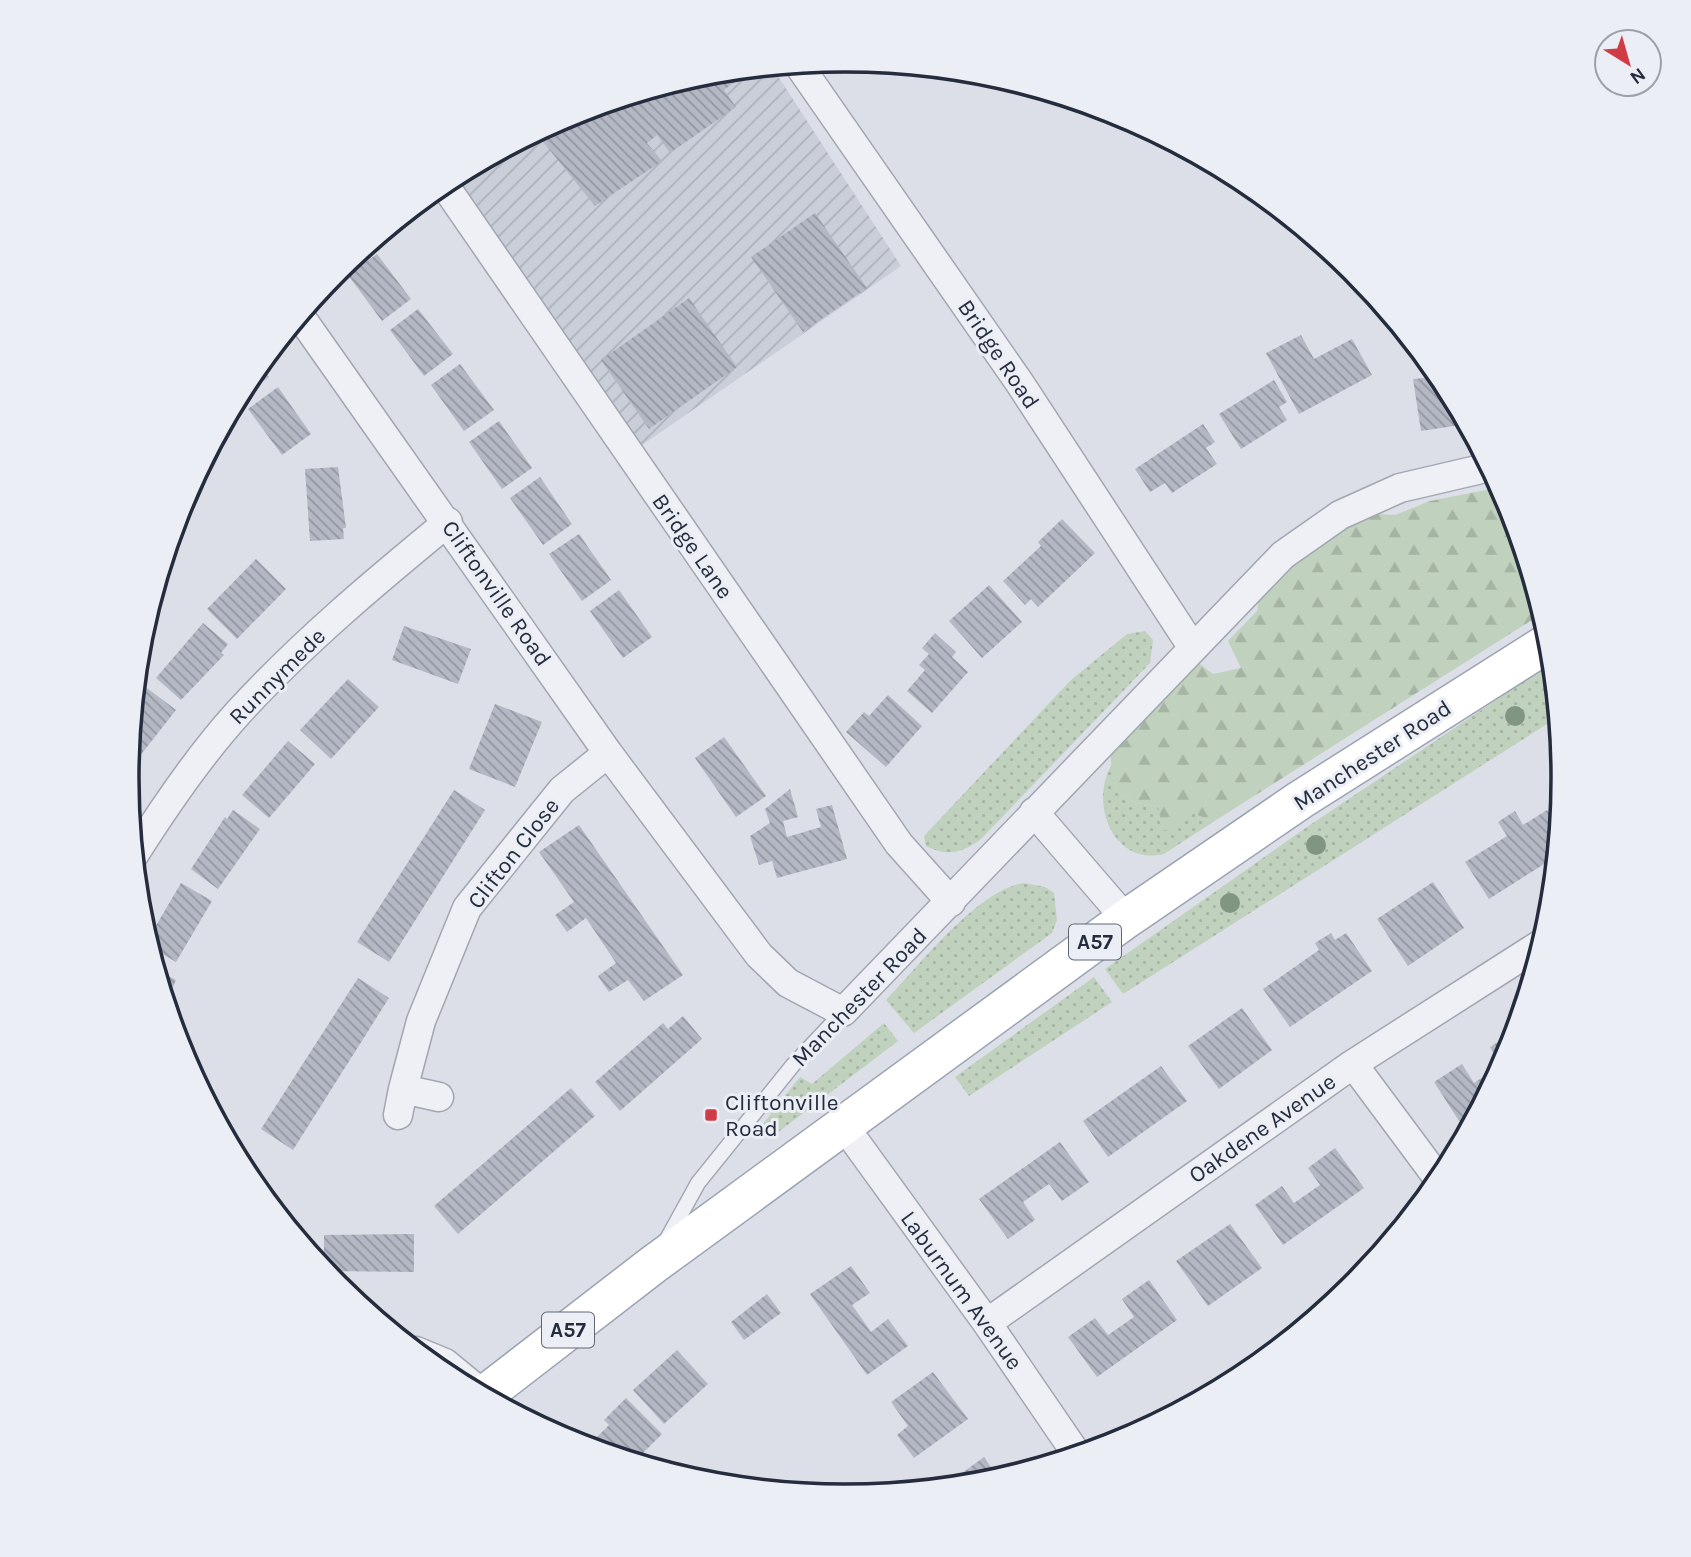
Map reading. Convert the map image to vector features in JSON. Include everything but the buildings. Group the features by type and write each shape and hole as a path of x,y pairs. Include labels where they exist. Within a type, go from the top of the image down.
{"main road":[{"name":"Manchester Road","path":"491,1390 654,1264 1126,919 1300,800 1540,647"}],"street":[{"name":"Bridge Road","path":"804,73 1019,382 1192,648"},
{"name":"Bridge Lane","path":"450,193 899,844 951,902"},
{"name":"Cliftonville Road","path":"305,324 448,522 608,753 759,955 788,983 843,1012"},
{"name":"Manchester Road","path":"843,1012 1283,555 1340,515 1400,488 1480,469"},
{"name":"Runnymede","path":"142,843 192,770 238,713 350,603 448,522"},
{"name":"Clifton Close","path":"439,1097 400,1102 421,1021 467,908 562,790 608,753"},
{"path":"1034,811 1126,919"},
{"name":"Oakdene Avenue","path":"987,1323 1353,1064 1531,951"},
{"path":"1353,1064 1433,1171"},
{"name":"Laburnum Avenue","path":"844,1126 987,1323 1073,1448"}],"lane":[{"name":"Manchester Road","path":"654,1264 698,1183 793,1065 843,1012"}],"shaded area":[{"path":"777,75 901,266 635,450 460,187 533,145 618,109 708,85"}],"green space":[{"path":"1490,489 1515,551 1534,619 1213,822 1191,812 1175,831 1163,830 1158,807 1134,802 1117,791 1108,745 1191,657 1213,674 1241,668 1228,641 1257,611 1261,588 1273,576 1306,557 1346,524 1376,514 1395,515 1430,501"},
{"path":"1145,631 1153,640 1150,663 981,839 955,852 941,852 926,846 924,836 1071,680 1127,634"},
{"path":"1543,669 1550,722 1123,994 1105,969 1310,825"},
{"path":"1112,764 1117,791 1134,802 1158,807 1175,830 1191,812 1213,822 1164,854 1146,855 1131,850 1119,841 1110,828 1105,812 1105,779"},
{"path":"1024,883 1045,887 1054,893 1057,920 1052,933 914,1033 886,1000 932,949 969,914 987,899"},
{"path":"1094,977 1112,1002 969,1096 955,1077"},
{"path":"884,1023 898,1041 773,1136 768,1130 760,1136 763,1124 800,1077 812,1084"}],"place":[{"name":"Cliftonville Road","path":"711,1115"}]}
